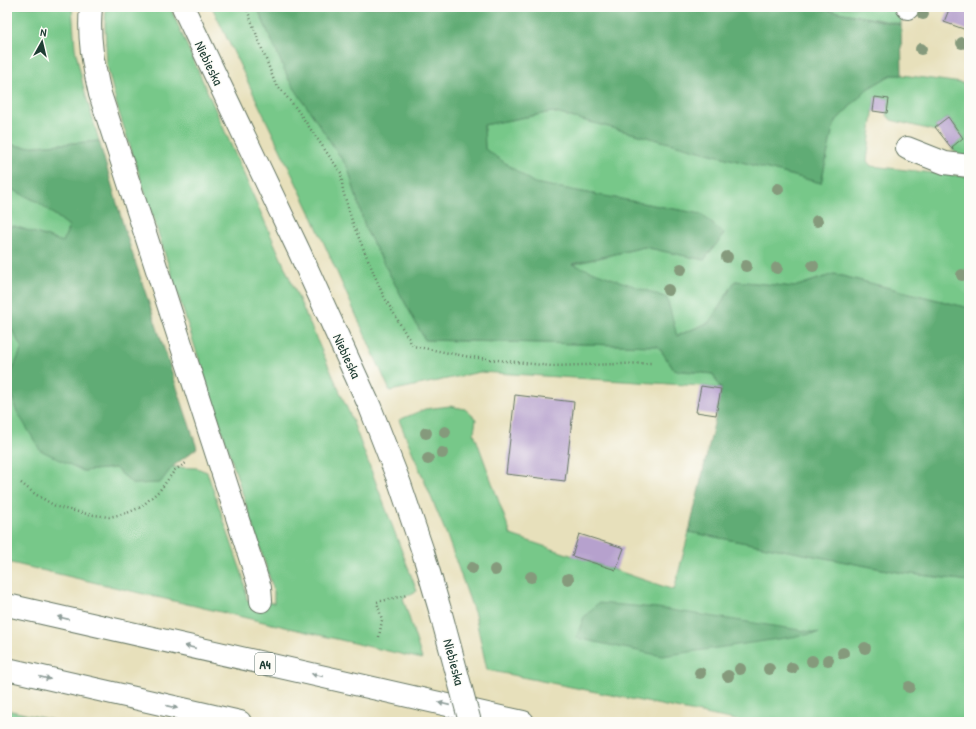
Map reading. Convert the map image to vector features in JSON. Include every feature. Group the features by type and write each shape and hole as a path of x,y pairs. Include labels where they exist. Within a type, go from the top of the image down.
{"main road":[{"path":"91,7 90,24 92,61 100,94 260,588 261,601"},
{"name":"Niebieska","path":"183,7 303,258 370,407 402,490 423,552 470,722"},
{"path":"907,148 945,163 969,166"},
{"name":"A4","path":"7,605 523,722"},
{"path":"7,669 240,722"}],"path":[{"path":"246,7 275,83 296,108 340,173 343,191 353,224 383,295 413,346 470,357 551,366 653,363"},
{"path":"21,483 35,494 57,507 110,518 141,507 160,490 175,470 186,463"},
{"path":"379,637 382,620 377,602 407,595"}],"green space":[{"path":"7,7 72,7 75,48 83,85 99,141 24,147 7,144"},
{"path":"106,7 170,7 351,417 417,591 403,598 422,659 7,562 7,325 10,326 22,348 8,382 16,410 83,471 115,468 133,484 160,483 172,467 197,468 207,472 243,577 247,600 274,603 274,591 117,106 107,65 105,25"},
{"path":"212,7 257,7 289,80 348,168 366,230 425,340 658,346 674,370 713,374 721,389 701,386 480,372 390,391 310,212"},
{"path":"257,7 813,7 901,25 902,75 891,75 867,89 834,123 821,183 552,112 484,125 485,149 534,183 701,214 724,234 704,260 644,247 572,264 667,298 677,336 710,322 735,281 794,287 834,274 969,308 969,582 903,573 689,532 721,389 713,374 674,370 658,346 425,340 366,230 348,168 289,80"},
{"path":"813,7 901,7 901,24"},
{"path":"891,75 902,75 969,84 969,157 959,155 951,148 964,138 948,117 935,127 937,130 936,131 891,120 887,115 889,99 875,97 867,161 871,166 969,177 969,308 834,274 794,287 735,281 710,322 676,336 667,298 571,265 644,247 704,260 724,234 701,214 534,183 485,150 484,125 552,112 821,183 834,123 867,89"},
{"path":"99,141 125,231 197,448 172,467 160,483 133,484 115,468 83,471 40,450 16,410 8,381 22,348 10,326 7,325 7,227 14,226 63,242 69,226 38,202 7,187 7,144 24,147"},
{"path":"7,187 38,202 69,226 63,242 14,226 7,227"},
{"path":"450,406 465,409 476,419 474,433 511,535 674,590 689,532 903,573 969,582 969,722 745,722 487,670 475,615 446,533 399,420 425,409"},
{"path":"598,603 657,608 819,633 662,656 576,638 584,617"},
{"path":"7,710 61,722 7,722"}],"building":[{"path":"950,7 969,7 969,31 944,22"},
{"path":"875,97 889,99 887,113 873,111"},
{"path":"948,117 963,138 952,147 953,150 935,127"},
{"path":"701,386 721,389 716,415 696,412"},
{"path":"515,395 574,402 565,481 506,474"},
{"path":"579,534 624,548 616,570 572,556"}]}
